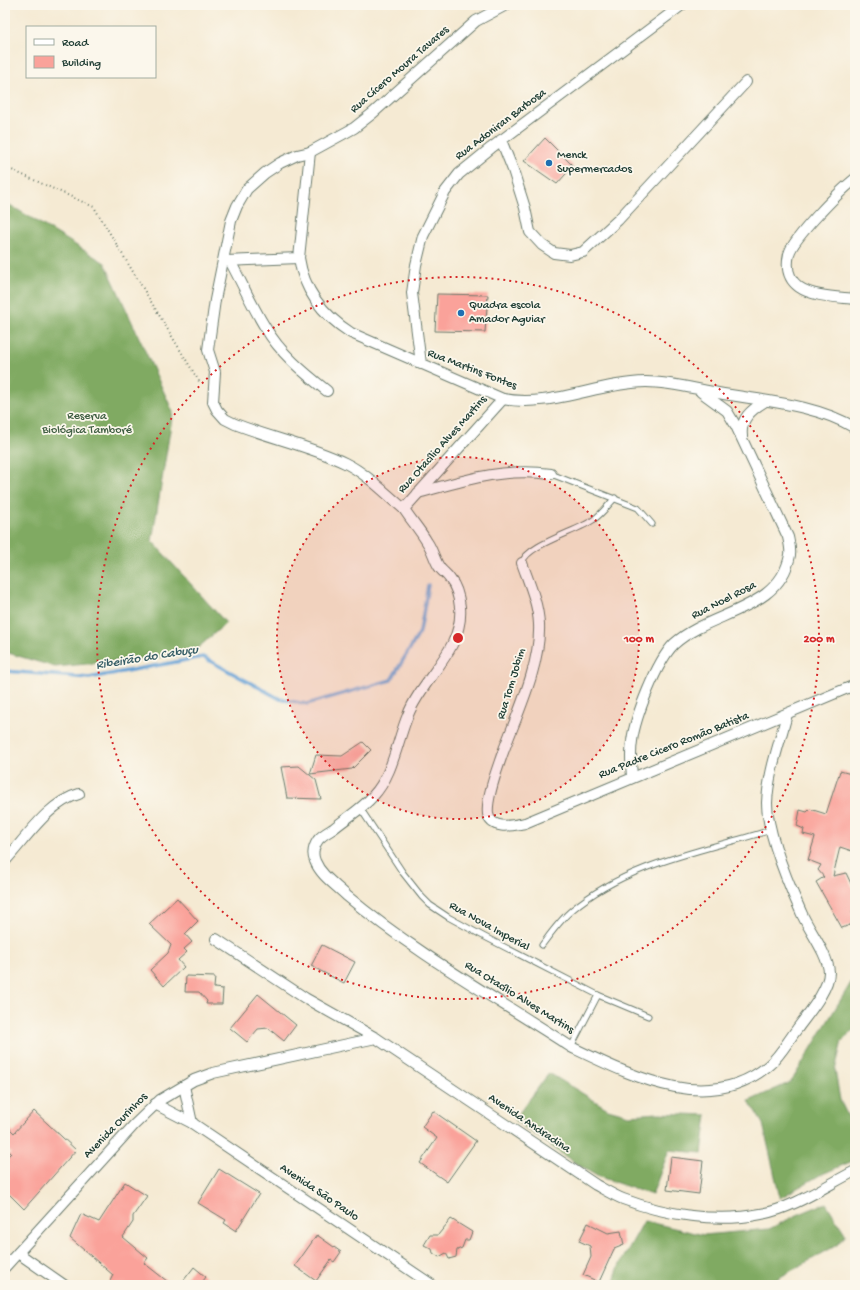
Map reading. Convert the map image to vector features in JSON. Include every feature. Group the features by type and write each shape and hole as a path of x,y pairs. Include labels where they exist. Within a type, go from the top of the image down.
{"street":[{"name":"Rua Cícero Moura Tavares","path":"310,152 354,128 374,113 476,21 506,5"},
{"name":"Rua Adoniran Barbosa","path":"421,364 412,293 416,265 423,236 445,192 459,174 501,140 682,5"},
{"path":"501,140 515,176 530,232 542,245 554,253 570,255 583,252 618,220 746,82"},
{"name":"Rua Martins Fontes","path":"310,152 298,258 300,270 308,291 322,310 339,325 367,341 502,399 517,402 542,401 646,382 814,411 839,418 855,428"},
{"name":"Rua Otacílio Alves Martins","path":"310,152 297,155 280,163 265,173 248,189 237,206 231,221 227,261 213,312 208,350 215,372 213,402 217,410 225,419 235,424 316,451 346,464 361,474 404,509 427,541 439,567 451,580 458,595 460,607 456,636 446,656 431,676 408,713 392,762 382,784 374,796 319,839 314,849 314,858 325,876 362,908 436,961 572,1046 594,1058 658,1083 686,1089 711,1090 728,1087 753,1077 770,1064 812,1010 828,981 829,972 827,964 801,912 777,850 771,830 767,803 772,772 787,714"},
{"path":"855,178 801,236 789,253 787,269 792,282 800,288 813,293 855,299"},
{"path":"298,258 227,261 265,328 290,358 327,391"},
{"name":"Rua Noel Rosa","path":"632,777 632,740 643,705 661,660 675,644 693,631 763,596 776,586 785,570 790,554 788,537 736,426 727,411 718,403 697,390"},
{"name":"Rua Otacílio Alves Martins","path":"404,509 502,399"},
{"name":"Rua Noel Rosa","path":"745,446 742,434 742,422 751,410 764,402"},
{"path":"418,493 484,475 532,471 551,474"},
{"name":"Rua Tom Jobim","path":"501,825 491,820 488,814 489,800 497,771 529,679 537,650 538,617 534,594 522,563"},
{"name":"Rua Padre Cicero Romão Batista","path":"501,825 509,826 525,823 855,685"},
{"path":"5,861 56,805 68,797 80,794"},
{"name":"Avenida Andradina","path":"216,939 305,998 376,1038 596,1185 622,1199 654,1209 689,1215 722,1218 761,1214 791,1204 855,1171"},
{"name":"Avenida Ourinhos","path":"5,1267 134,1125 155,1104 184,1086 213,1073 376,1038"},
{"path":"184,1086 192,1124"},
{"name":"Avenida São Paulo","path":"155,1104 192,1124 432,1285"},
{"path":"18,1253 64,1285"}],"lane":[{"path":"551,474 638,508 652,524"},
{"name":"Rua Tom Jobim","path":"522,563 523,558 532,550 593,520 615,498"},
{"name":"Rua Nova Imperial","path":"360,808 403,872 422,897 430,904 448,917 483,936 598,995 648,1016"},
{"path":"542,944 572,910 594,894 642,869 771,830"},
{"path":"572,1046 598,995"}],"path":[{"path":"5,167 94,207 200,383"}],"green space":[{"name":"Reserva Biológica Tamboré","path":"5,202 105,263 173,412 152,541 226,623 191,654 55,667 5,652"},
{"path":"855,976 855,1029 842,1041 835,1070 840,1100 855,1131 855,1160 820,1175 780,1198 763,1124 749,1101 791,1082"},
{"path":"549,1073 608,1109 629,1115 658,1113 707,1115 702,1153 669,1150 652,1195 597,1176 575,1163 514,1120"},
{"path":"826,1203 846,1235 837,1245 766,1285 612,1285 620,1264 644,1221 704,1235 769,1229"}],"building":[{"name":"Menck Supermercados","path":"545,138 573,166 557,184 524,161"},
{"name":"Quadra escola Amador Aguiar","path":"437,294 488,295 485,332 435,331"},
{"path":"363,742 371,750 352,769 310,774 316,755 342,756"},
{"path":"299,766 316,780 321,799 287,798 281,767"},
{"path":"840,771 855,775 855,852 840,847 833,876 846,873 855,892 855,910 852,912 855,923 842,928 816,882 824,877 818,870 821,865 808,860 815,837 803,834 804,829 797,826 800,810 807,812 810,809 826,814"},
{"path":"177,898 198,921 185,934 192,942 184,949 187,952 178,960 184,967 164,986 150,970 168,953 171,945 149,924"},
{"path":"322,945 355,962 344,983 311,966"},
{"path":"186,976 215,977 214,988 223,989 222,1004 206,1004 207,1001 199,992 185,992"},
{"path":"258,994 296,1025 284,1041 268,1028 258,1029 247,1042 230,1028"},
{"path":"34,1111 76,1150 24,1209 5,1190 5,1159 11,1153 5,1147 5,1124 14,1133"},
{"path":"433,1111 476,1141 447,1182 420,1163 437,1138 422,1127"},
{"path":"671,1157 703,1161 699,1194 667,1190"},
{"path":"219,1169 259,1194 236,1231 224,1223 226,1220 198,1203"},
{"path":"125,1182 147,1196 133,1216 133,1222 123,1237 148,1258 144,1263 172,1285 108,1285 113,1275 70,1238 81,1214 99,1222"},
{"path":"451,1219 472,1232 469,1240 465,1240 462,1248 457,1250 456,1257 449,1259 446,1253 439,1257 433,1253 432,1249 424,1245 430,1235 438,1235"},
{"path":"588,1223 608,1233 621,1231 624,1245 614,1249 599,1282 583,1275 591,1257 590,1246 579,1241"},
{"path":"317,1235 341,1252 334,1262 331,1260 316,1281 295,1266"},
{"path":"194,1267 206,1277 200,1285 180,1285"}],"waterway":[{"name":"Ribeirão do Cabuçu","path":"5,671 89,678 203,657 280,699 307,704 391,680 420,632 428,585"}],"place":[{"name":"Menck Supermercados","path":"549,163"},
{"name":"Quadra escola Amador Aguiar","path":"461,313"}]}
